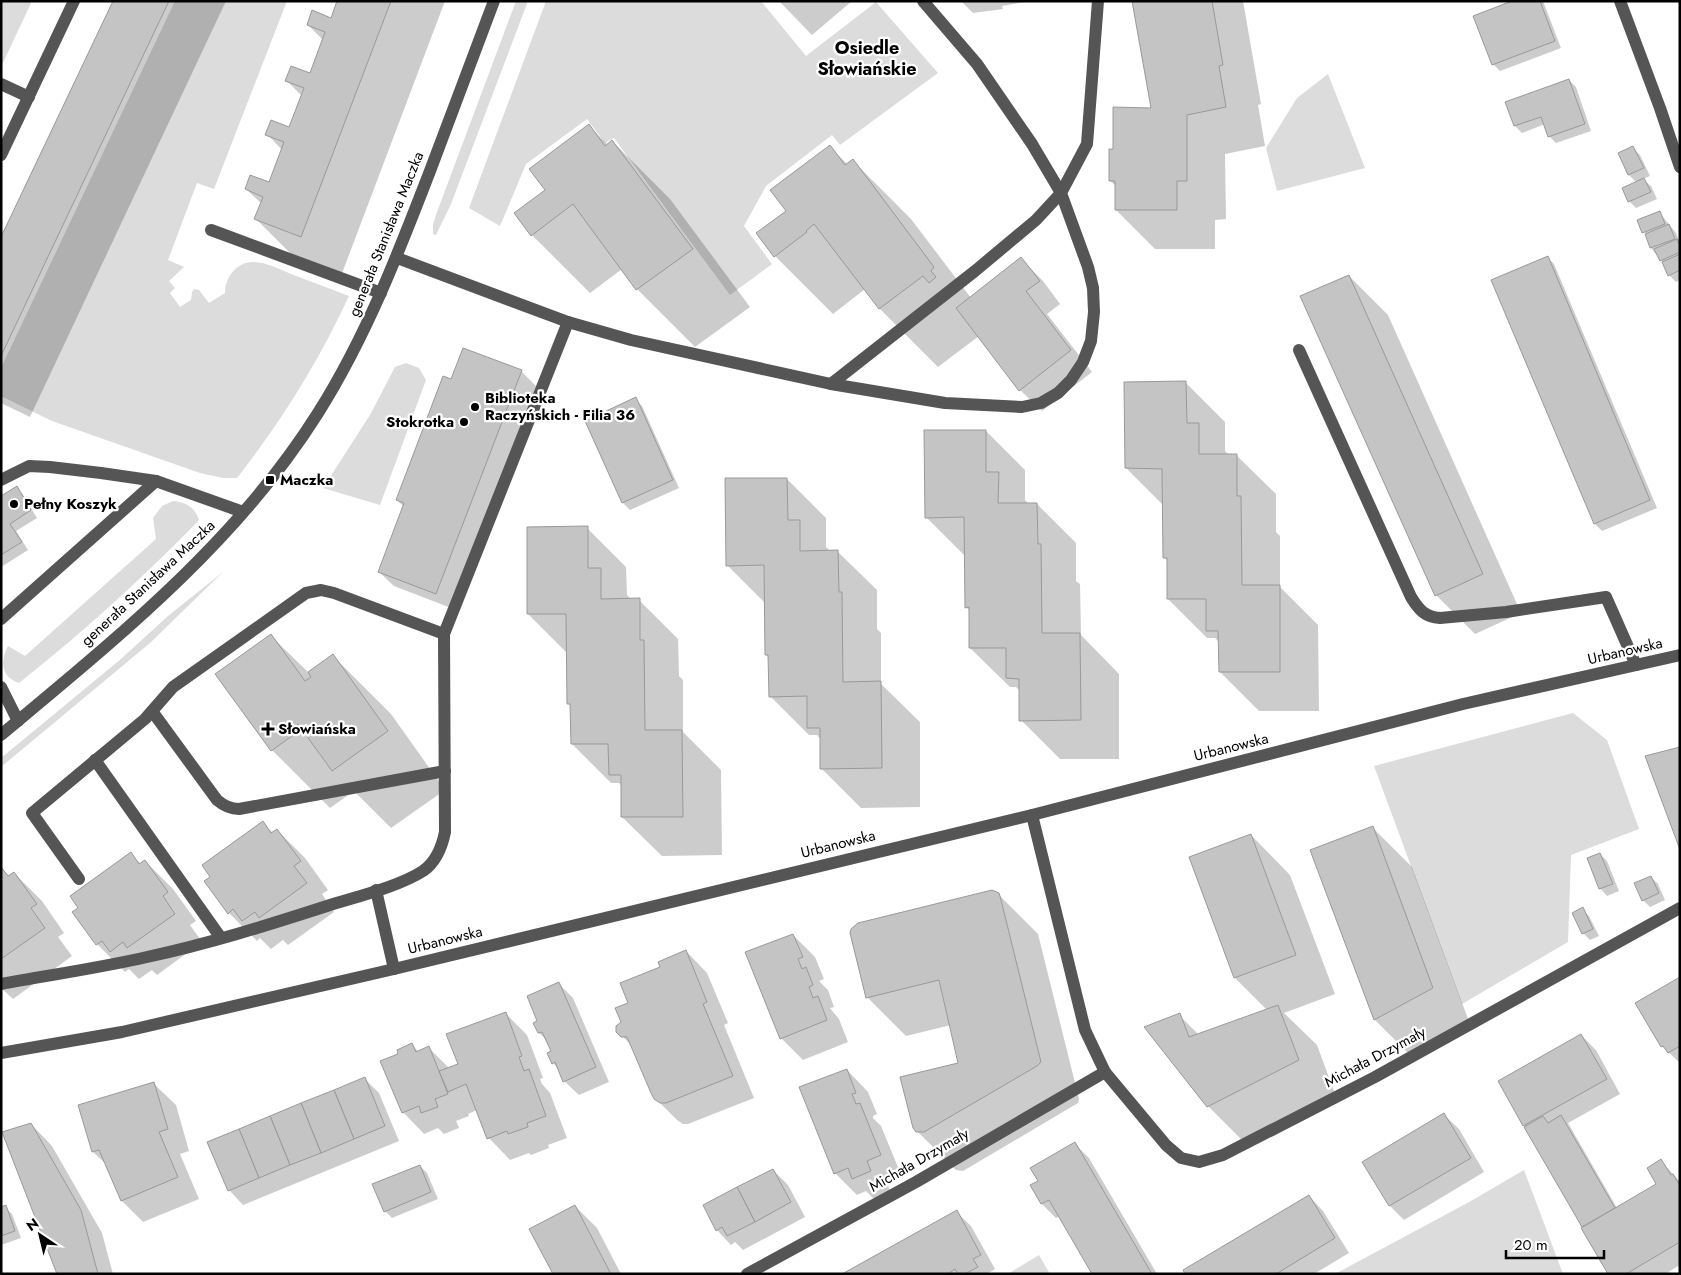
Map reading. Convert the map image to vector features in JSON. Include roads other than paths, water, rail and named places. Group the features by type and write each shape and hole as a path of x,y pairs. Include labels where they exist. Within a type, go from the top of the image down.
{"street":[{"path":"1,155 74,1"},
{"name":"generała Stanisława Maczka","path":"1,735 121,634 184,576 243,512 292,450 318,413 365,329 397,258 494,1"},
{"path":"397,258 568,322 631,340 832,384 944,403 994,407 1022,407 1041,403 1058,393 1070,380 1086,356 1091,341 1094,312 1093,288 1088,267 1061,193 1032,144 977,64 923,1"},
{"path":"832,384 975,271 1036,220 1061,193 1087,144 1098,1"},
{"path":"1620,1 1680,167"},
{"path":"1,84 29,97"},
{"path":"210,230 381,293"},
{"path":"1,984 148,957 273,924 376,890 424,870 436,858 443,845 445,832 444,634 568,322"},
{"path":"1299,350 1408,590 1420,610 1432,618 1440,618 1506,612 1606,597 1636,665"},
{"path":"1,480 29,466 67,468 156,481 243,512"},
{"path":"1,618 156,481"},
{"path":"79,878 32,813 145,719 172,687 306,593 321,590 334,593 444,634"},
{"name":"Urbanowska","path":"1,1053 122,1032 394,969 1032,815 1463,704 1680,654"},
{"path":"1,687 18,721"},
{"path":"152,711 217,800 224,806 232,809 445,771"},
{"path":"95,760 221,938"},
{"name":"Michała Drzymały","path":"1032,815 1085,1030 1105,1072 1166,1145 1181,1158 1199,1162 1223,1155 1375,1077 1680,908"},
{"path":"376,890 394,969"},
{"name":"Michała Drzymały","path":"747,1274 916,1182 1105,1072"}],"place":[{"name":"Biblioteka Raczyńskich - Filia 36","path":"475,407"},
{"name":"Stokrotka","path":"464,422"},
{"name":"Maczka","path":"270,480"},
{"name":"Pełny Koszyk","path":"14,504"},
{"name":"Słowiańska","path":"268,729"}],"district":[{"name":"Osiedle Słowiańskie","path":"867,58"}]}
